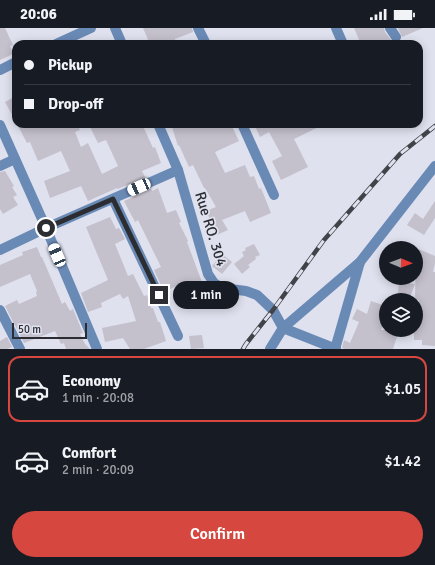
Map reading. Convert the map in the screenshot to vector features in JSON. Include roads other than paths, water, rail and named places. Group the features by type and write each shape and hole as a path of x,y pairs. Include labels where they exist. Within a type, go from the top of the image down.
{"street":[{"path":"65,40 91,28"},
{"path":"115,28 120,40"},
{"path":"198,28 204,40"},
{"path":"336,28 342,40"},
{"path":"390,28 396,37"},
{"path":"0,70 12,64"},
{"path":"0,125 46,228 97,349"},
{"name":"Rue RO. 304","path":"160,128 178,170 208,274 214,283 222,288 246,291 257,295 273,310 282,328"},
{"path":"244,128 274,195"},
{"path":"0,166 15,159"},
{"path":"270,349 282,328 360,262 435,166"},
{"path":"0,250 46,228 178,170"},
{"path":"113,199 178,336"},
{"path":"282,328 336,349 360,262"},
{"path":"0,310 20,349"}],"railway":[{"path":"243,349 324,240 400,154 435,126"}]}
